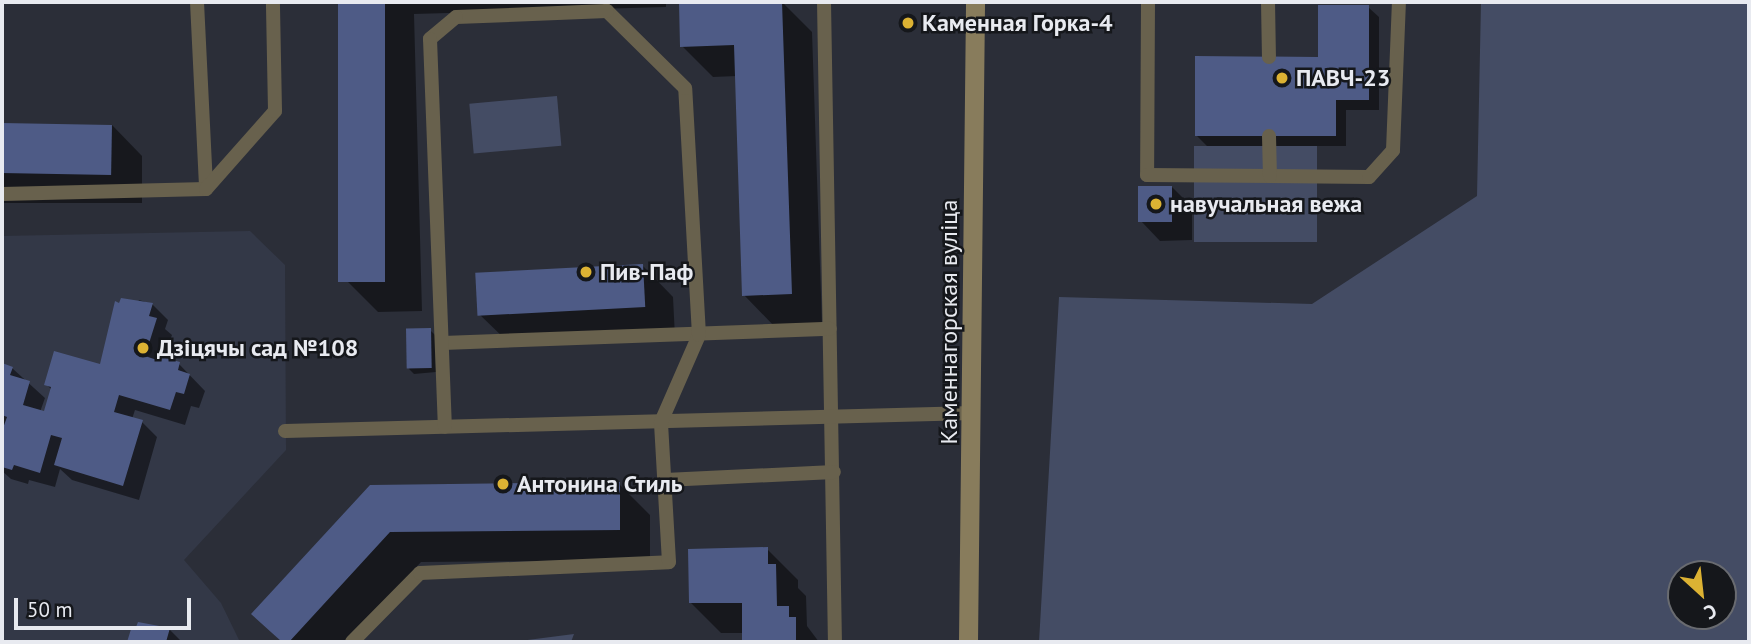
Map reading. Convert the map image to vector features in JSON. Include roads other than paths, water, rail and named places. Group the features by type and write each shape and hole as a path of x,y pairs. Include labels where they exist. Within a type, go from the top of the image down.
{"main road":[{"name":"Каменнагорская вуліца","path":"968,642 973,413 975,2"}],"lane":[{"path":"197,2 206,189"},
{"path":"2,194 206,189 275,111 273,2"},
{"path":"824,2 835,642"},
{"path":"1148,2 1147,175 1369,177 1393,150 1399,2"},
{"path":"1268,2 1269,57"},
{"path":"352,642 420,573 669,562 661,422 699,335 685,88 607,11 456,17 430,39 445,427"},
{"path":"1269,136 1270,176"},
{"path":"443,343 830,329"},
{"path":"285,431 973,413"},
{"path":"665,480 834,472"}],"place":[{"name":"Каменная Горка-4","path":"908,23"},
{"name":"ПАВЧ-23","path":"1282,78"},
{"name":"навучальная вежа","path":"1156,204"},
{"name":"Пив-Паф","path":"586,272"},
{"name":"Дзіцячы сад №108","path":"143,348"},
{"name":"Антонина Стиль","path":"503,484"}]}
